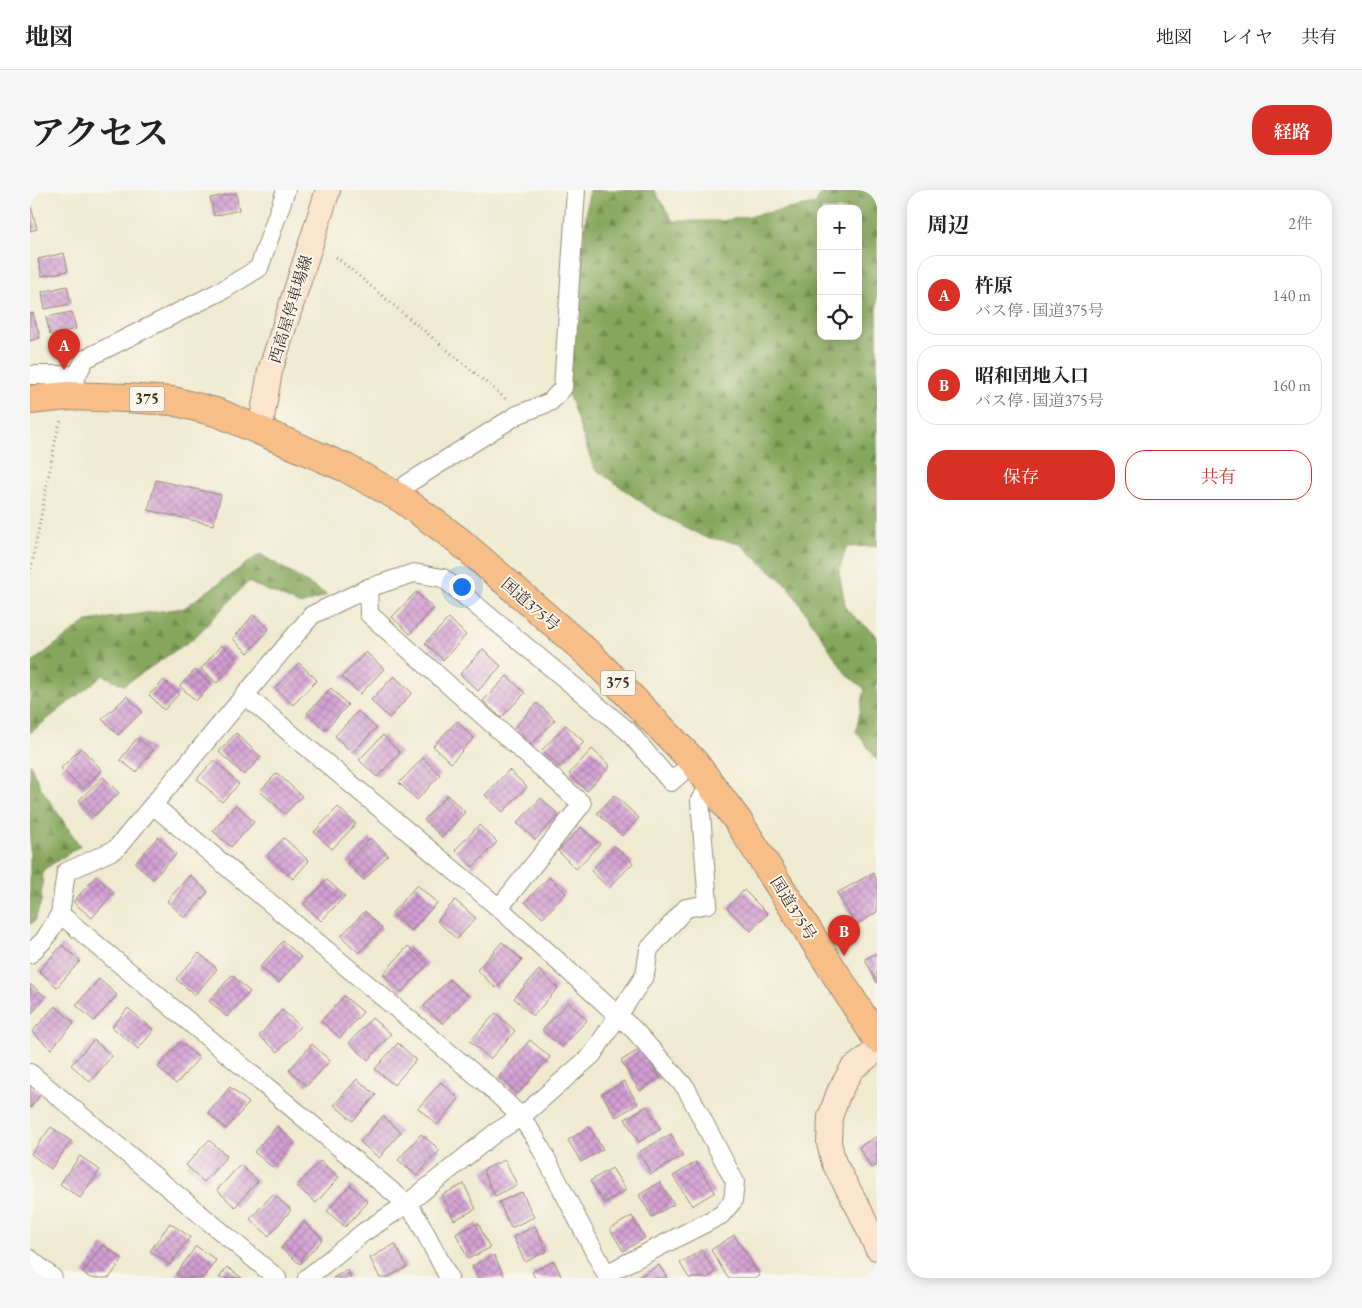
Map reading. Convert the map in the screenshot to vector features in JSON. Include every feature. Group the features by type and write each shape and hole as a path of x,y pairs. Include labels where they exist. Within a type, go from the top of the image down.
{"highway":[{"name":"国道375号","path":"30,400 72,385 126,398 173,401 219,413 346,468 402,499 458,540 590,655 694,762 738,821 877,1039"}],"main road":[{"name":"西高屋停車場線","path":"260,430 270,371 328,190"},
{"path":"877,1050 852,1070 839,1092 830,1117 829,1143 834,1163 860,1211 877,1248"}],"street":[{"path":"30,375 72,385 85,359 224,290 259,268 286,190"},
{"path":"402,499 408,484 517,415 550,402 563,388 576,190"},
{"path":"30,954 45,939 60,914 66,872 116,849 312,615 368,588 414,573 444,578 628,731 671,782 694,762"},
{"path":"368,588 368,614 582,804 499,908"},
{"path":"153,805 489,1086 521,1117 536,1139 607,1276 721,1215 733,1201 735,1182 686,1088 634,1030 499,908 246,696"},
{"path":"307,1278 364,1232 406,1204 495,1133 521,1117 592,1055 645,975 650,949 686,908 708,904 700,800 711,785"},
{"path":"60,914 406,1204 418,1219 449,1278"},
{"path":"30,1073 276,1278"},
{"path":"30,1259 53,1278"}],"path":[{"path":"336,257 510,403 517,415"},
{"path":"30,574 56,437 72,385"}],"green space":[{"path":"589,190 654,190 673,221 722,221 816,204 822,190 877,190 877,546 846,547 839,573 846,609 877,636 877,760 856,731 865,689 846,674 788,586 739,543 704,537 654,511 594,468 567,390"},
{"path":"260,554 327,595 301,605 248,582 194,638 124,685 103,675 30,733 30,666 35,660 87,621 184,608"},
{"path":"30,763 40,787 80,846 43,870 41,901 35,921 30,924"}],"building":[{"path":"236,193 239,210 214,216 210,198"},
{"path":"30,203 37,229 30,231"},
{"path":"64,253 68,271 42,276 38,259"},
{"path":"67,286 71,304 45,309 42,292"},
{"path":"72,312 76,329 50,335 46,317"},
{"path":"33,313 40,338 30,341 30,314"},
{"path":"156,480 221,495 213,525 148,510"},
{"path":"416,592 434,609 410,634 392,617"},
{"path":"253,615 269,629 248,653 233,639"},
{"path":"449,618 466,635 443,660 425,643"},
{"path":"221,645 237,659 217,683 201,669"},
{"path":"483,649 501,666 478,691 460,674"},
{"path":"366,652 384,669 360,694 342,677"},
{"path":"299,663 317,680 293,705 275,688"},
{"path":"195,670 211,685 196,701 180,686"},
{"path":"394,676 412,693 389,718 371,700"},
{"path":"507,676 525,693 501,718 483,701"},
{"path":"164,680 179,694 164,710 149,695"},
{"path":"331,688 348,705 325,730 307,713"},
{"path":"127,696 142,712 118,735 102,719"},
{"path":"537,703 555,720 531,745 514,728"},
{"path":"358,711 376,728 352,753 335,736"},
{"path":"457,721 474,738 451,763 433,746"},
{"path":"566,725 584,742 560,767 542,750"},
{"path":"236,733 261,757 244,775 219,752"},
{"path":"383,735 400,753 377,777 359,760"},
{"path":"137,738 153,750 136,772 120,760"},
{"path":"81,748 102,770 82,789 61,768"},
{"path":"592,749 610,766 587,791 569,774"},
{"path":"423,758 440,775 417,800 399,783"},
{"path":"214,760 239,784 222,802 197,779"},
{"path":"509,770 527,787 503,812 485,795"},
{"path":"277,773 302,796 285,814 260,791"},
{"path":"103,777 119,793 94,816 79,800"},
{"path":"447,795 465,812 442,837 424,820"},
{"path":"614,795 639,818 622,836 597,813"},
{"path":"541,798 559,815 535,840 517,823"},
{"path":"236,805 254,822 231,847 213,831"},
{"path":"338,807 356,824 332,849 314,832"},
{"path":"479,825 497,842 473,867 455,850"},
{"path":"581,827 600,844 576,869 558,851"},
{"path":"158,837 176,854 153,879 135,863"},
{"path":"284,838 309,861 293,879 267,856"},
{"path":"370,838 388,855 364,880 347,863"},
{"path":"615,846 633,863 609,888 591,871"},
{"path":"873,873 877,880 877,912 856,925 837,893"},
{"path":"190,875 208,892 185,918 167,901"},
{"path":"96,876 114,892 92,918 73,902"},
{"path":"549,877 566,893 543,918 525,902"},
{"path":"327,880 345,896 321,921 304,904"},
{"path":"417,885 437,903 411,931 392,913"},
{"path":"744,890 768,914 751,931 727,908"},
{"path":"455,900 476,918 457,939 437,921"},
{"path":"365,911 382,928 359,953 341,936"},
{"path":"283,941 301,957 279,983 260,967"},
{"path":"502,942 522,960 496,988 477,970"},
{"path":"62,945 80,961 57,987 39,971"},
{"path":"408,946 428,964 402,992 383,974"},
{"path":"199,953 217,969 195,995 176,979"},
{"path":"877,953 877,983 865,959"},
{"path":"539,970 558,988 533,1016 514,998"},
{"path":"232,975 250,992 227,1017 209,1001"},
{"path":"99,979 117,995 94,1021 76,1005"},
{"path":"449,979 468,996 443,1024 424,1006"},
{"path":"30,984 46,997 30,1015"},
{"path":"344,996 363,1012 340,1038 321,1021"},
{"path":"568,1002 587,1020 562,1047 542,1030"},
{"path":"55,1006 74,1023 51,1049 32,1032"},
{"path":"128,1008 154,1030 138,1049 112,1027"},
{"path":"282,1010 300,1026 278,1052 259,1036"},
{"path":"496,1013 515,1031 490,1059 470,1041"},
{"path":"372,1018 391,1034 368,1060 349,1043"},
{"path":"94,1040 112,1056 90,1082 71,1065"},
{"path":"530,1040 550,1057 518,1094 499,1077"},
{"path":"180,1042 199,1058 176,1084 158,1067"},
{"path":"398,1043 416,1060 394,1085 375,1069"},
{"path":"312,1044 330,1061 307,1086 289,1070"},
{"path":"641,1048 660,1078 640,1091 621,1061"},
{"path":"357,1079 376,1095 353,1121 334,1105"},
{"path":"624,1081 638,1104 616,1117 602,1094"},
{"path":"441,1082 459,1099 437,1125 418,1108"},
{"path":"30,1085 41,1094 30,1108"},
{"path":"230,1087 249,1103 226,1129 208,1113"},
{"path":"647,1106 661,1129 639,1142 625,1119"},
{"path":"383,1116 401,1132 379,1158 360,1142"},
{"path":"277,1126 295,1142 273,1168 254,1152"},
{"path":"51,1127 71,1141 51,1169 31,1154"},
{"path":"589,1127 603,1149 581,1162 568,1140"},
{"path":"421,1134 440,1150 417,1176 398,1160"},
{"path":"671,1134 683,1156 651,1174 639,1152"},
{"path":"877,1136 877,1165 871,1168 859,1147"},
{"path":"209,1140 227,1156 204,1182 186,1165"},
{"path":"80,1156 100,1170 80,1198 60,1184"},
{"path":"505,1160 517,1185 495,1196 483,1170"},
{"path":"320,1161 339,1177 316,1203 297,1186"},
{"path":"696,1162 715,1192 692,1206 673,1176"},
{"path":"240,1165 258,1181 235,1207 217,1190"},
{"path":"612,1168 626,1190 604,1203 590,1181"},
{"path":"660,1182 674,1204 652,1217 639,1195"},
{"path":"464,1184 476,1209 454,1220 442,1195"},
{"path":"350,1185 368,1202 345,1227 327,1211"},
{"path":"522,1192 534,1217 511,1228 499,1202"},
{"path":"273,1194 291,1210 269,1236 250,1219"},
{"path":"632,1216 645,1238 623,1251 610,1229"},
{"path":"304,1222 323,1239 300,1264 281,1248"},
{"path":"170,1223 190,1237 170,1265 150,1251"},
{"path":"478,1223 490,1248 468,1259 456,1234"},
{"path":"535,1226 547,1251 525,1262 513,1237"},
{"path":"734,1235 760,1276 756,1278 728,1278 711,1250"},
{"path":"395,1244 407,1267 386,1278 380,1278 370,1258"},
{"path":"103,1245 123,1259 109,1278 90,1278 83,1273"},
{"path":"196,1246 216,1260 203,1278 182,1278 176,1274"},
{"path":"702,1250 715,1273 707,1278 689,1278 680,1263"},
{"path":"494,1255 505,1278 478,1278 472,1266"},
{"path":"554,1261 562,1278 535,1278 532,1272"},
{"path":"659,1265 667,1278 637,1278"},
{"path":"227,1267 242,1278 219,1278"},
{"path":"347,1270 351,1278 333,1278"}],"place":[{"name":"杵原","path":"64,370"},
{"name":"昭和団地入口","path":"844,956"}]}
